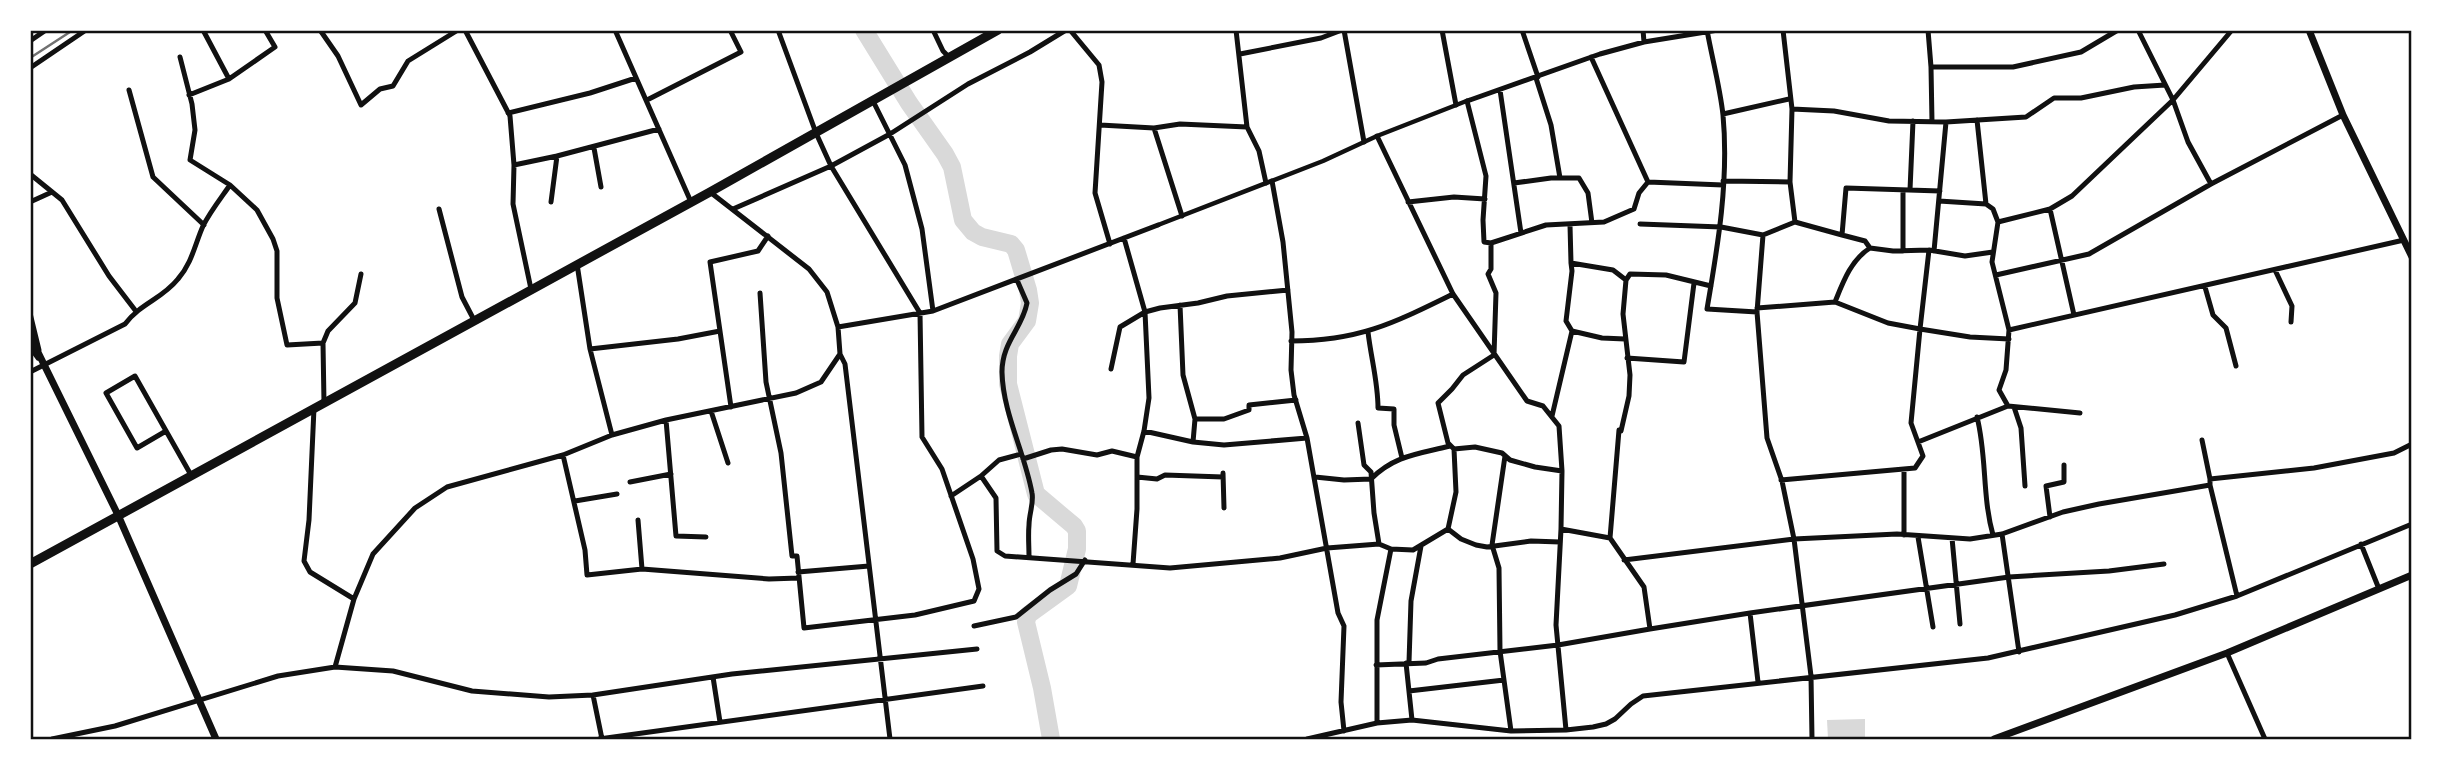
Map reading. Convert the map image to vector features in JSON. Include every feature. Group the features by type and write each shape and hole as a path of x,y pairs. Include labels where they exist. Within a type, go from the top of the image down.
{"main road":[{"path":"30,565 710,192 999,30"}],"street":[{"path":"30,41 46,30"},
{"path":"30,68 86,30"},
{"path":"203,30 229,79"},
{"path":"189,95 229,79 275,47 265,30"},
{"path":"320,30 338,56 360,104 380,89 393,86 408,61 457,30"},
{"path":"465,30 508,113 514,165 513,204 531,289"},
{"path":"625,30 616,32 691,202"},
{"path":"647,100 741,52 730,30"},
{"path":"760,293 766,382 781,453 792,556 797,556 804,628 926,613 974,601 979,589 973,559 942,469 922,437 920,313 831,166 778,30"},
{"path":"933,30 943,51 950,58"},
{"path":"733,209 831,166 890,134 968,84 1053,35 1068,30 1099,65 1102,82 1095,193 1110,244"},
{"path":"1236,30 1247,127 1259,151 1269,182 1283,242 1292,341 1291,370 1315,477 1338,613 1344,626 1341,702 1344,731"},
{"path":"1240,54 1321,38 1343,30 1364,142"},
{"path":"1442,30 1456,105"},
{"path":"1522,30 1551,125 1560,178"},
{"path":"1643,30 1644,42"},
{"path":"838,327 933,311 1269,182 1469,100 1591,57 1644,42 1717,30"},
{"path":"1783,30 1792,109 1790,182 1794,222"},
{"path":"1928,30 1932,122"},
{"path":"1931,67 2013,66 2081,52 2119,30"},
{"path":"2138,30 2173,100 2188,142 2211,184"},
{"path":"1998,222 2050,209 2072,197 2173,100 2232,30"},
{"path":"2309,30 2343,114 2412,257"},
{"path":"1708,31 1723,114 1724,150 1721,227 1707,309 1757,310 1835,302 1888,323 1970,337 2009,339"},
{"path":"180,57 195,130 190,160 230,185 257,210 277,251 277,298 287,345 323,343"},
{"path":"1591,57 1648,182"},
{"path":"508,113 590,93 636,78"},
{"path":"1792,109 1834,111 1889,121 1946,122 2026,117 2054,98 2081,98 2134,87 2165,85"},
{"path":"129,90 153,177 204,225"},
{"path":"1500,90 1521,233"},
{"path":"1723,114 1789,99"},
{"path":"1469,100 1486,176 1483,220 1485,242 1491,243 1546,225 1604,222 1634,209 1639,193 1648,182"},
{"path":"873,101 905,165 922,229 933,311"},
{"path":"1996,275 2089,254 2211,184 2343,114"},
{"path":"1977,120 1986,204"},
{"path":"1903,251 1913,121"},
{"path":"1781,480 1915,468 1923,456 1911,423 1920,329 1939,201 1946,122"},
{"path":"1100,125 1154,128 1180,124 1247,127"},
{"path":"1154,128 1182,216"},
{"path":"514,165 594,148 659,129"},
{"path":"1377,136 1453,294 1527,401 1543,406 1559,426 1562,471 1556,625 1566,730"},
{"path":"594,148 601,187"},
{"path":"551,202 557,156"},
{"path":"30,174 62,200 109,276 135,310"},
{"path":"1514,183 1579,178 1588,192 1592,223"},
{"path":"1648,182 1790,182"},
{"path":"30,372 125,324 135,310 167,292 180,278 192,258 204,225 230,185"},
{"path":"1842,235 1846,188 1940,191"},
{"path":"30,202 52,192"},
{"path":"710,192 810,269 827,292 838,327 840,354 845,364 890,739"},
{"path":"1408,202 1454,197 1485,199"},
{"path":"1939,201 1986,204 1993,209 1998,222 1992,262 2009,330 2006,370 1999,390 2021,428 2025,486"},
{"path":"439,209 462,297 474,320"},
{"path":"2050,209 2074,315"},
{"path":"1640,224 1721,227 1763,235 1794,222 1865,241 1870,248"},
{"path":"1552,416 1572,331 1566,321 1572,271 1570,225"},
{"path":"1763,235 1757,310 1768,438 1781,480 1794,539 1811,676 1812,739"},
{"path":"731,407 710,262 758,251 768,236"},
{"path":"1124,238 1145,312 1149,398 1137,457 1133,564"},
{"path":"2009,330 2404,240"},
{"path":"1491,243 1492,269 1488,274 1496,293 1494,355"},
{"path":"1835,302 1843,280 1861,254 1870,248 1932,251 1965,256 1993,252"},
{"path":"577,264 590,349 612,435"},
{"path":"1571,264 1613,270 1626,280"},
{"path":"2275,270 2292,306 2291,322"},
{"path":"324,402 323,343 328,331 355,303 361,274"},
{"path":"1650,629 1644,587 1611,538 1620,430 1629,396 1630,375 1623,314 1626,280 1630,274 1666,275 1711,286"},
{"path":"1021,278 1027,303 1021,323 1012,333 1007,346 1002,374 1033,497 1029,522 1029,557"},
{"path":"1628,358 1684,362 1694,283"},
{"path":"2205,287 2213,315 2226,328 2236,366"},
{"path":"1111,369 1120,327 1145,312 1227,296 1288,290"},
{"path":"1292,341 1321,341 1368,332 1453,294"},
{"path":"1180,305 1183,375 1195,419 1193,442"},
{"path":"30,313 43,365"},
{"path":"590,349 678,339 720,331"},
{"path":"1572,331 1614,340 1625,339"},
{"path":"1368,332 1378,384 1378,408 1394,409 1394,425 1402,458"},
{"path":"30,336 118,515 216,739"},
{"path":"30,347 43,365"},
{"path":"335,667 354,599 373,554 415,508 447,487 563,455 612,435 666,420 796,393 821,382 840,354"},
{"path":"981,477 996,498 997,551 1005,556 1170,568 1280,558 1327,548 1379,544 1391,549 1413,550 1448,529 1456,492 1452,448 1438,403 1463,375 1494,355"},
{"path":"166,431 137,448 106,393 135,376 191,475"},
{"path":"1195,419 1224,419 1249,410 1249,405 1296,400"},
{"path":"1918,442 1977,417 2011,407 2080,413"},
{"path":"314,408 309,520 304,561 310,572 354,599"},
{"path":"711,411 727,463"},
{"path":"1977,417 1982,435 1986,510 1993,535"},
{"path":"666,420 676,536 706,537"},
{"path":"1358,423 1364,465 1371,472 1379,544"},
{"path":"1144,431 1193,442 1224,445 1307,438"},
{"path":"2203,440 2210,482 2237,596"},
{"path":"1624,561 1794,539 1904,535 1970,539 2002,534 2050,517 2110,502 2210,482 2314,468 2394,453 2412,444"},
{"path":"1315,477 1371,479 1384,466 1402,458 1452,448 1475,447 1535,467 1562,471"},
{"path":"951,496 981,477 999,460 1062,449 1097,454 1112,451 1137,457"},
{"path":"563,455 585,550 587,575 642,569 769,579 869,566"},
{"path":"1505,456 1492,545 1499,568 1500,651 1511,731"},
{"path":"2050,517 2046,486 2064,482 2064,465"},
{"path":"1904,469 1904,535"},
{"path":"631,482 671,474"},
{"path":"1137,477 1157,479 1165,475 1223,475 1224,508"},
{"path":"575,501 617,494"},
{"path":"638,520 642,569"},
{"path":"1307,739 1377,723 1412,720 1511,731 1566,730 1606,724 1643,696 1988,658 2019,652 2175,615 2237,596 2412,524"},
{"path":"1448,529 1461,539 1476,545 1560,542"},
{"path":"1561,529 1611,538"},
{"path":"2002,534 2019,652"},
{"path":"1918,537 1933,627"},
{"path":"1952,538 1960,624"},
{"path":"2361,544 2379,589"},
{"path":"1412,720 1408,662 1411,601 1421,546"},
{"path":"1377,723 1377,620 1391,549"},
{"path":"974,626 1016,617 1076,575 1082,560"},
{"path":"1376,665 1426,663 1438,659 1558,645 1750,613 2009,577 2109,571 2164,564"},
{"path":"1994,739 2227,653 2412,575"},
{"path":"1750,613 1758,682"},
{"path":"52,739 75,738 278,676 335,667 393,671 472,691 549,697 593,695 713,677 977,649"},
{"path":"2227,653 2265,739"},
{"path":"713,677 720,722"},
{"path":"1409,691 1504,680"},
{"path":"593,695 601,739 983,686"},
{"path":"1532,732 1533,739"}],"shaded area":[{"path":"1865,719 1865,739 1828,739 1827,720"}],"waterway":[{"path":"864,30 952,167 963,220 973,232 982,237 1011,244 1016,250 1028,290 1030,303 1027,321 1010,344 1008,384 1036,494 1077,531 1077,549 1068,586 1028,615 1026,622 1051,739"}],"railway":[{"path":"30,58 73,30"}]}
